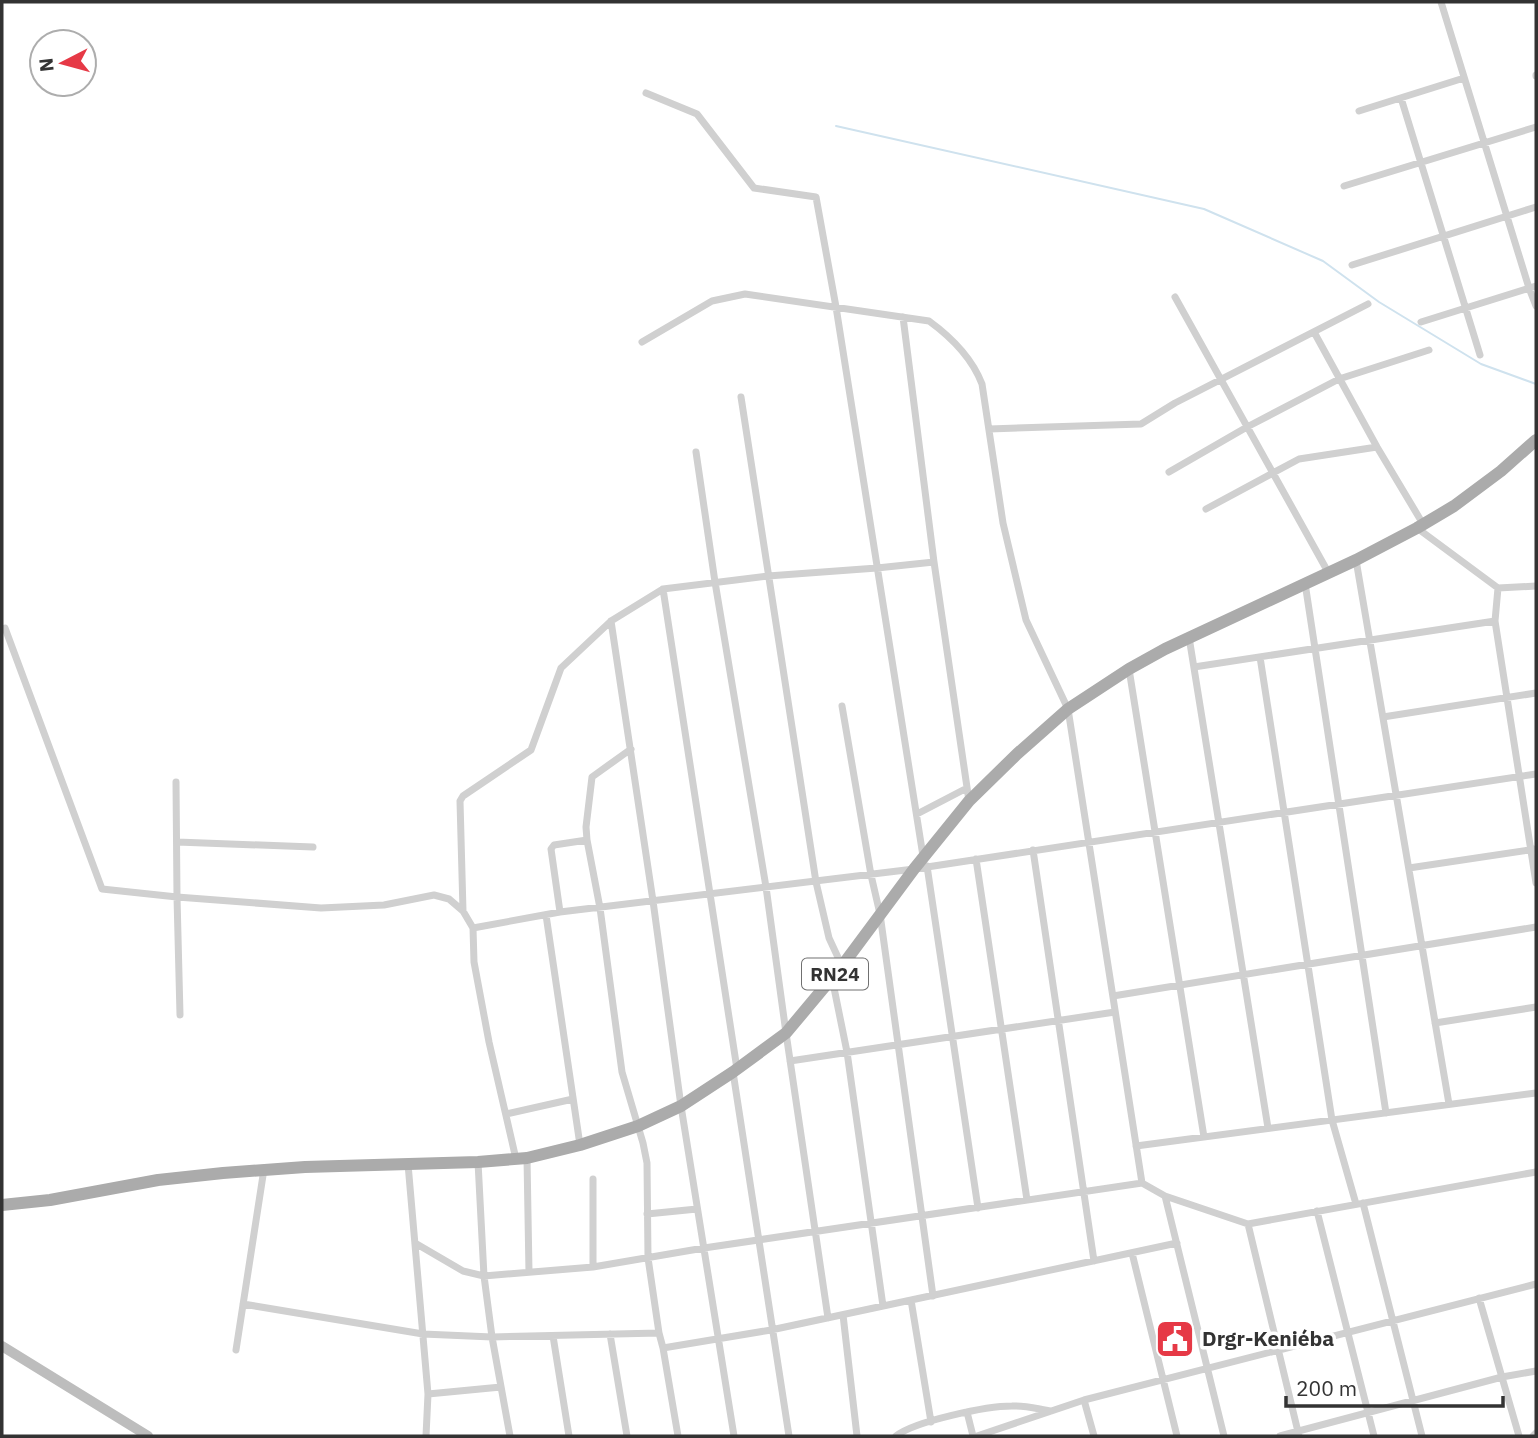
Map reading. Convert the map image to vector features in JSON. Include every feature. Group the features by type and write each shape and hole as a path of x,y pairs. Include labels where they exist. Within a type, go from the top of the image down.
{"main road":[{"name":"RN24","path":"2,1205 50,1200 158,1180 264,1169 478,1162 522,1158 638,1126 681,1106 786,1033 842,966 914,869 925,861 968,795 1068,709 1165,649 1356,560 1420,526 1454,506 1501,471 1536,440"},
{"path":"2,1346 148,1436"}],"street":[{"path":"1441,2 1507,216 1533,287 1536,306"},
{"path":"1359,111 1464,78"},
{"path":"646,93 697,114 754,188 816,197 925,861 978,1208"},
{"path":"1401,98 1480,355"},
{"path":"1344,187 1536,127"},
{"path":"1352,265 1536,207"},
{"path":"1421,322 1533,287"},
{"path":"642,342 712,301 746,294 929,321 947,334 977,370 982,384 1003,523 1026,620 1068,709 1142,1183"},
{"path":"1175,297 1328,572"},
{"path":"989,429 1141,424 1175,403 1368,304"},
{"path":"903,317 934,562 968,795 917,814"},
{"path":"1314,332 1420,526 1497,588 1536,586"},
{"path":"1169,472 1339,379 1429,351"},
{"path":"741,397 816,882 829,938 842,966"},
{"path":"1206,509 1299,459 1377,447"},
{"path":"696,452 766,887 828,1318"},
{"path":"1356,560 1449,1104"},
{"path":"463,911 460,802 463,796 531,750 561,668 611,621 663,589 768,576 934,562"},
{"path":"1305,583 1386,1113"},
{"path":"1497,588 1495,621 1534,849 1536,883"},
{"path":"663,589 710,893 771,1330 789,1436"},
{"path":"611,621 681,1106 734,1436"},
{"path":"1194,667 1495,621"},
{"path":"5,628 102,889 321,908 384,905 434,895 449,899 463,911 473,928 474,962 489,1041 506,1114 522,1158 529,1272"},
{"path":"1189,637 1268,1129"},
{"path":"1260,657 1332,1120 1360,1204 1422,1436"},
{"path":"1129,669 1204,1137"},
{"path":"1383,717 1536,693"},
{"path":"842,706 880,915 933,1296"},
{"path":"631,749 592,777 586,827 622,1072 647,1163 648,1258 678,1436"},
{"path":"925,861 976,859 1536,774"},
{"path":"176,782 180,1015"},
{"path":"560,912 551,849 554,845 587,839"},
{"path":"177,842 313,847"},
{"path":"1409,869 1534,849"},
{"path":"1033,850 1094,1261"},
{"path":"976,859 1027,1200"},
{"path":"473,928 560,912 914,869"},
{"path":"546,915 580,1144"},
{"path":"1113,996 1536,928"},
{"path":"832,977 847,1052 883,1306"},
{"path":"1435,1023 1536,1007"},
{"path":"790,1061 1115,1012"},
{"path":"1136,1146 1536,1093"},
{"path":"506,1114 573,1099"},
{"path":"478,1162 484,1276 510,1436"},
{"path":"408,1164 428,1394 426,1436"},
{"path":"236,1350 264,1169"},
{"path":"415,1243 463,1271 484,1276 593,1267 1142,1183 1165,1196 1248,1224 1536,1172"},
{"path":"593,1179 593,1267"},
{"path":"1165,1196 1224,1436"},
{"path":"646,1214 697,1209"},
{"path":"1317,1211 1374,1436"},
{"path":"1248,1224 1299,1434"},
{"path":"663,1348 771,1330 1177,1243"},
{"path":"1132,1253 1177,1436"},
{"path":"967,1412 975,1436 1083,1400 1536,1284"},
{"path":"1479,1298 1519,1436"},
{"path":"911,1300 930,1422"},
{"path":"243,1304 423,1334 492,1337 659,1333"},
{"path":"844,1315 857,1436"},
{"path":"610,1334 626,1436"},
{"path":"553,1336 569,1436"},
{"path":"1280,1436 1299,1434 1502,1377 1536,1371"},
{"path":"428,1394 501,1387"},
{"path":"1083,1400 1094,1436"},
{"path":"896,1436 908,1428 988,1407 1016,1405 1051,1411"}],"waterway":[{"path":"836,126 1204,209 1323,261 1379,302 1481,364 1536,384"}],"place":[{"name":"Drgr-Keniéba","path":"1175,1339"}]}
